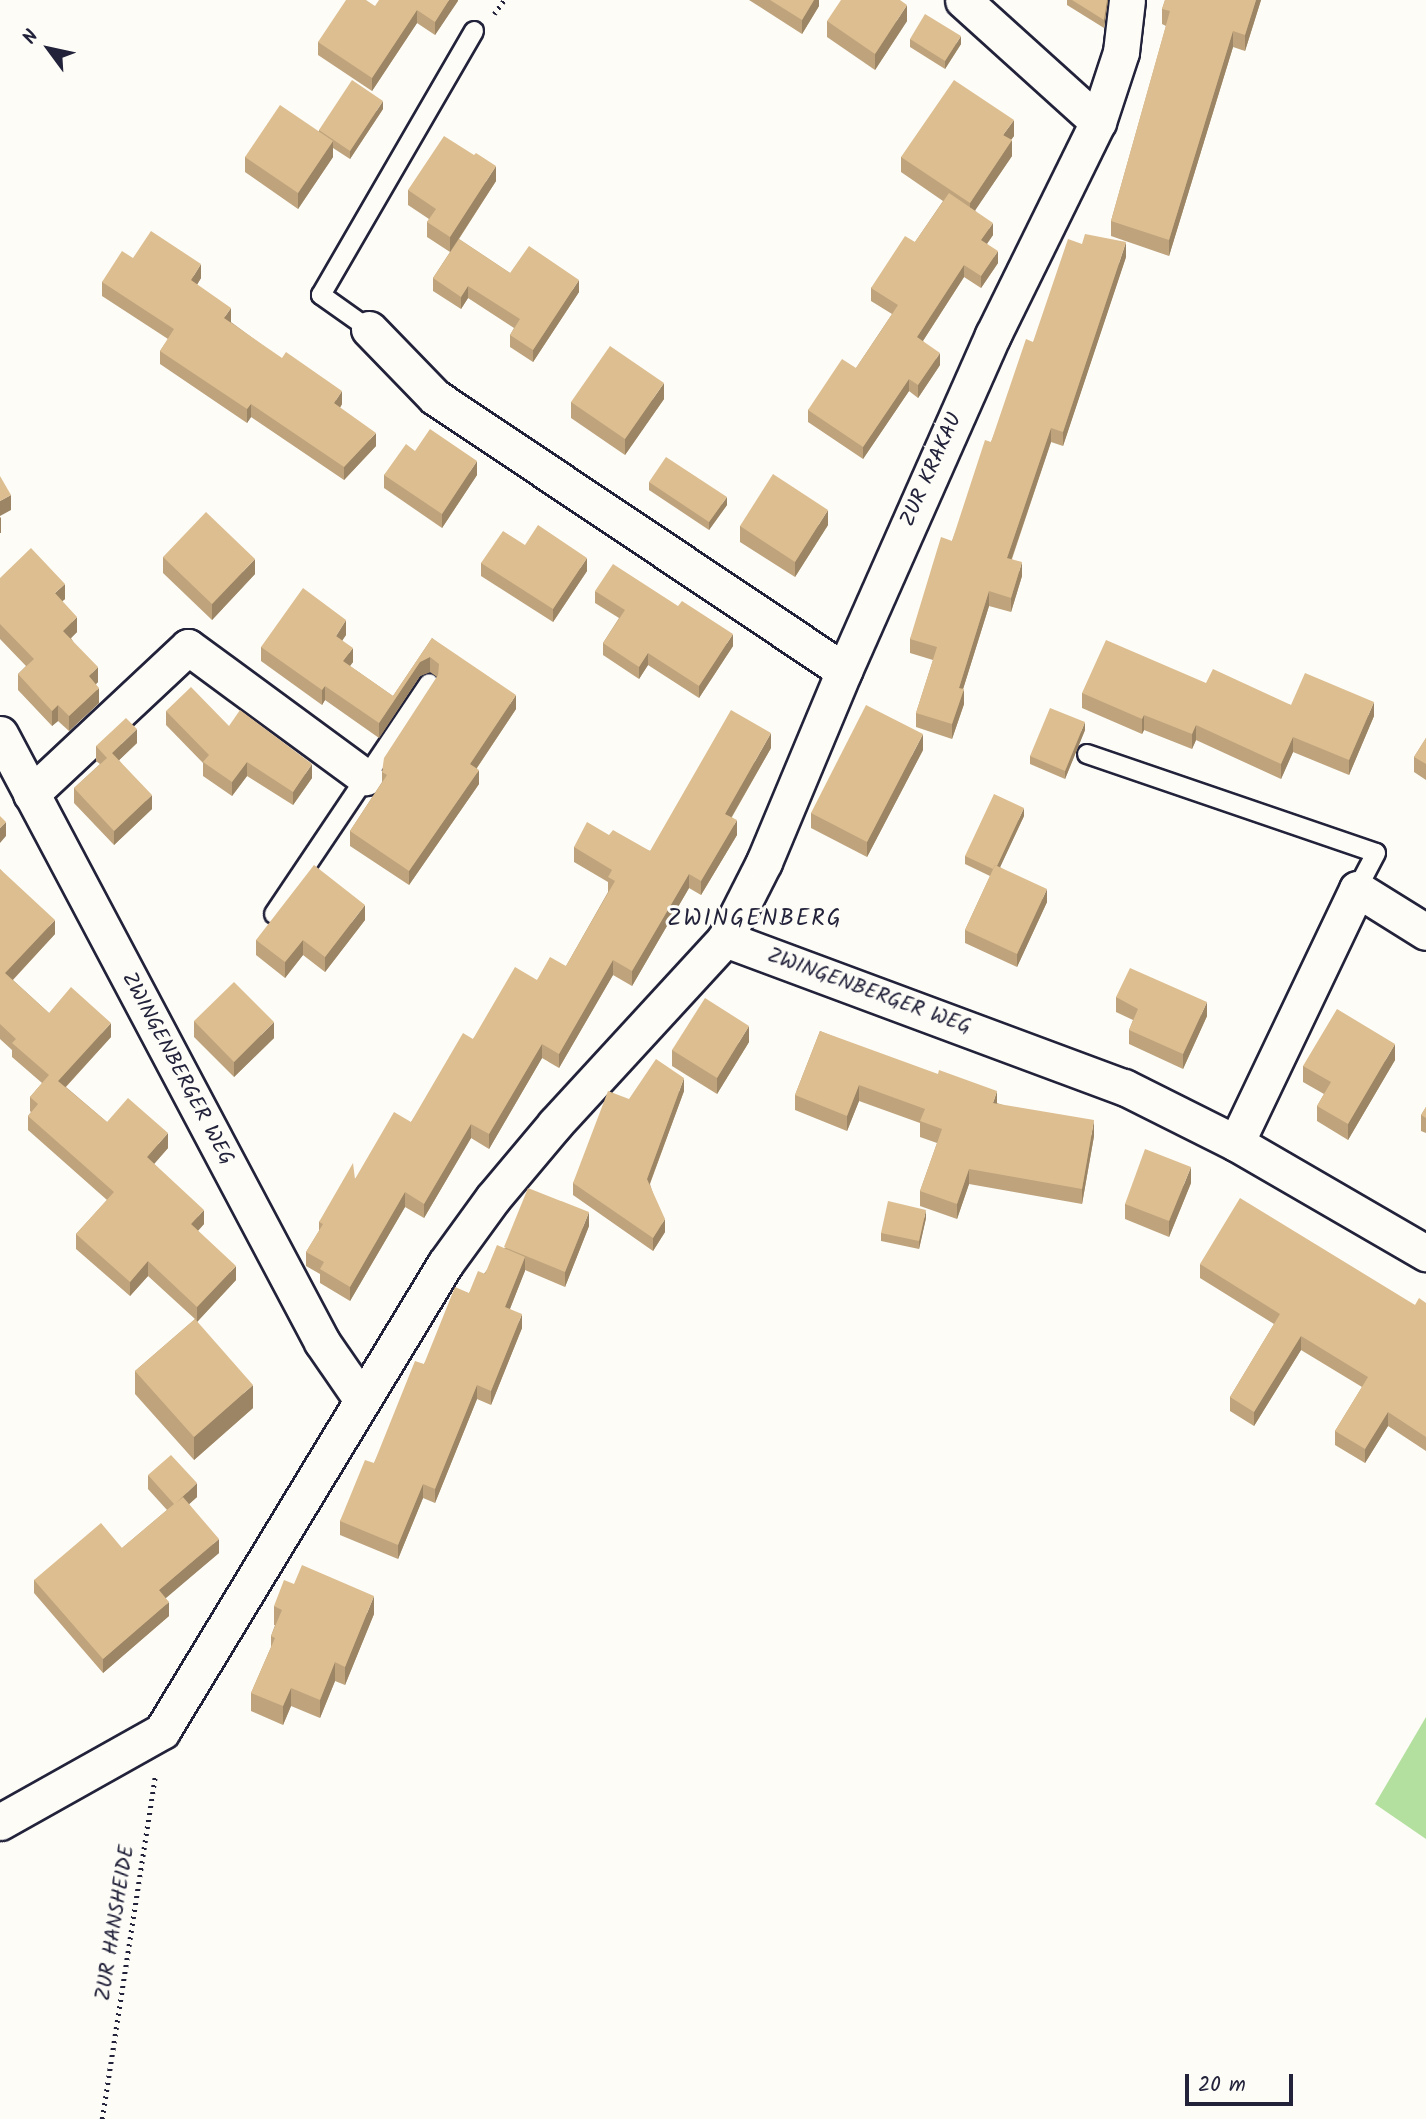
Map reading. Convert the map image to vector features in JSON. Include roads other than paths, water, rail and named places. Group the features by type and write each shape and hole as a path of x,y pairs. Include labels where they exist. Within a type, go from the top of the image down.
{"street":[{"path":"963,0 1098,122"},
{"name":"ZUR KRAKAU","path":"725,939 764,862 844,671 993,335 1098,122 1121,52 1127,0"},
{"path":"369,328 435,397 844,671"},
{"path":"31,794 188,647 365,777"},
{"name":"ZWINGENBERGER WEG","path":"0,734 321,1342 362,1400"},
{"path":"1236,1143 1357,888 1426,932"},
{"path":"0,1822 162,1731 445,1264 493,1198 555,1124 725,939"},
{"name":"ZWINGENBERGER WEG","path":"725,939 1124,1087 1236,1143 1426,1252"}],"lane":[{"path":"369,328 321,295 474,32"},
{"path":"274,914 429,683"},
{"path":"1087,754 1376,853 1357,888"}],"district":[{"name":"ZWINGENBERG","path":"755,919"}]}
